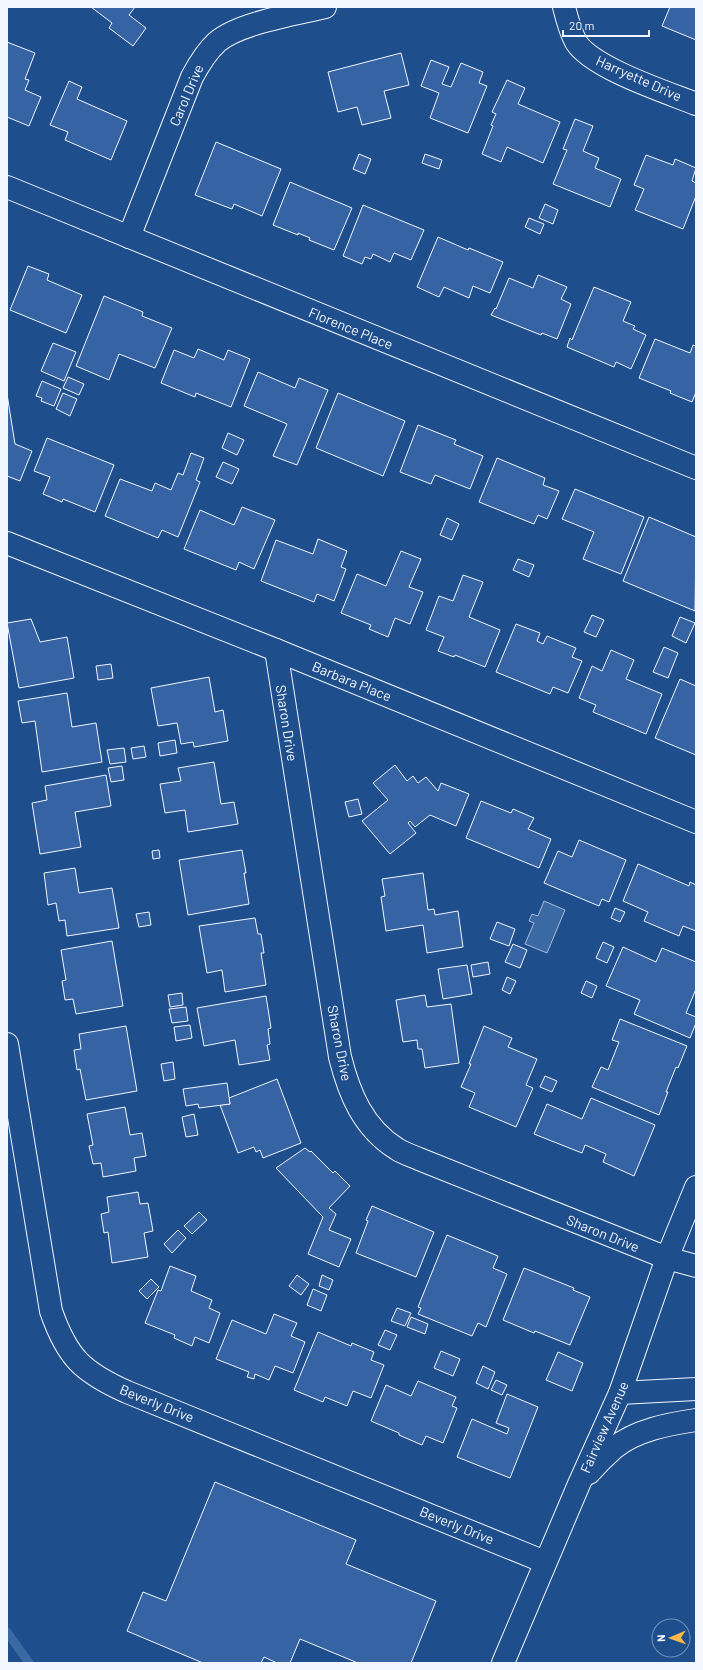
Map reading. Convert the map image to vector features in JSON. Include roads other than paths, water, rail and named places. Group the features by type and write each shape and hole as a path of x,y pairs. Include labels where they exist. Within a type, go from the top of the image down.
{"main road":[{"name":"Carol Drive","path":"128,237 192,77 201,60 210,49 225,36 245,27 325,7"},
{"name":"Harryette Drive","path":"564,7 568,24 576,42 583,51 591,57 614,70 696,104"},
{"name":"Florence Place","path":"7,187 696,468"},
{"name":"Barbara Place","path":"7,543 276,650 696,822"},
{"name":"Sharon Drive","path":"276,650 340,1057 349,1089 362,1115 380,1135 397,1149 667,1258 696,1266"},
{"name":"Beverly Drive","path":"7,1044 51,1310 62,1339 68,1350 84,1368 108,1384 127,1392 546,1562"},
{"name":"Fairview Avenue","path":"502,1663 620,1393 667,1258 696,1187"},
{"path":"620,1393 696,1389"},
{"path":"579,1484 615,1447 634,1437 674,1423 696,1420"}],"water":[{"path":"544,901 565,910 547,953 525,944 534,923 529,921 532,914 538,916"}],"waterway":[{"path":"7,1632 29,1663"}]}
